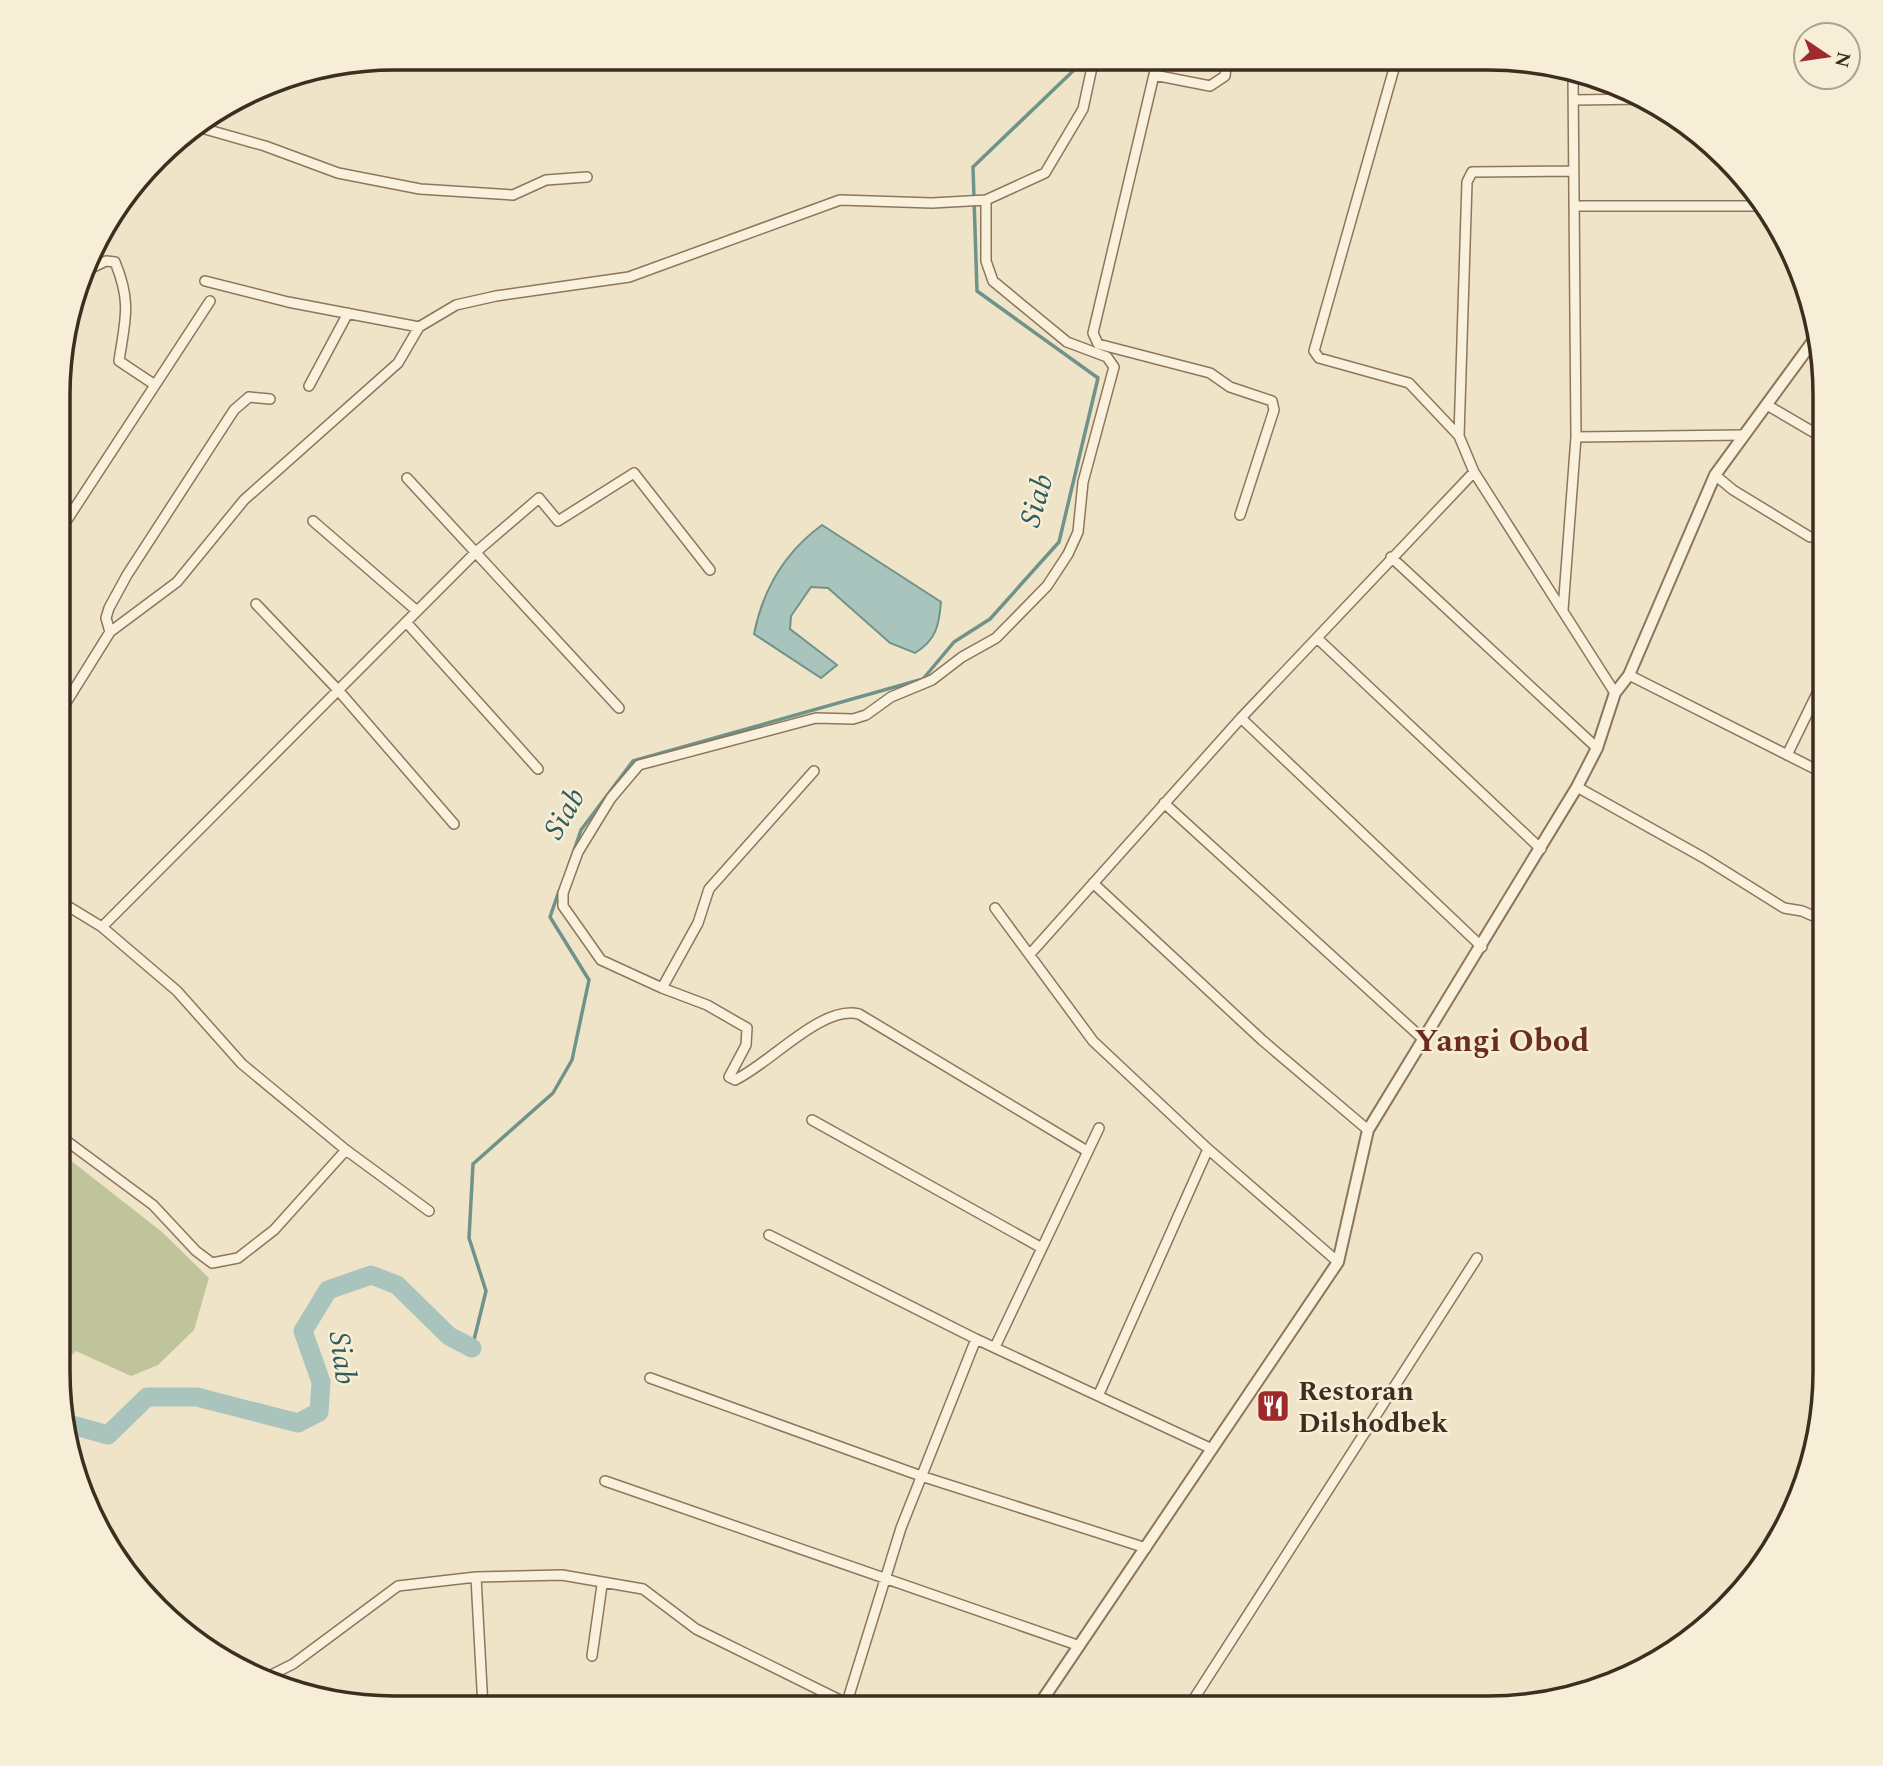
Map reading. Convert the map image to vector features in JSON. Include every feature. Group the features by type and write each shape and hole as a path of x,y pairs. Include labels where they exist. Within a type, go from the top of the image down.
{"street":[{"path":"70,686 110,632 177,582 244,500 398,363 419,327 456,305 496,296 629,277 839,200 932,203 986,200 1045,173 1083,109 1091,70"},
{"path":"1155,70 1093,333 1098,344 1210,373 1230,387 1272,401 1273,410 1240,515"},
{"path":"1154,75 1210,86 1224,76 1225,70"},
{"path":"1394,70 1314,351 1320,358 1409,383 1459,436 1474,472 1615,693"},
{"path":"1563,610 1576,437 1573,81"},
{"path":"1574,100 1622,99"},
{"path":"208,130 265,146 338,173 420,189 513,195 545,180 587,177"},
{"path":"1459,436 1466,182 1472,172 1573,171"},
{"path":"986,200 986,261 993,281 1067,342 1111,361 1115,372 1083,482 1078,532 1068,554 1047,586 996,638 962,657 932,680 891,697 866,715 853,719 816,718 639,765 611,798 578,852 564,893 563,905 601,960 707,1005 747,1028 746,1045 729,1077 735,1080 764,1064 818,1021 833,1014 859,1014 1087,1151"},
{"path":"1575,206 1752,206"},
{"path":"98,265 106,261 115,262 124,285 127,331 120,361 155,385"},
{"path":"205,281 288,302 419,327"},
{"path":"70,515 211,301"},
{"path":"309,386 348,313"},
{"path":"1045,1696 1338,1262 1368,1130 1482,947 1577,787 1597,748 1615,693 1629,675 1715,475 1809,347"},
{"path":"1111,361 1116,356 1115,350"},
{"path":"110,632 106,618 127,575 234,410 249,397 270,399"},
{"path":"1767,405 1813,432"},
{"path":"1576,437 1744,435"},
{"path":"1031,953 1241,718 1391,556 1474,472"},
{"path":"102,928 476,552 539,498 558,521 634,473 710,570"},
{"path":"1715,475 1733,490 1810,537"},
{"path":"407,478 619,708"},
{"path":"313,521 417,611"},
{"path":"1391,556 1597,748"},
{"path":"256,604 338,690 454,824"},
{"path":"406,622 538,769"},
{"path":"1317,638 1541,849"},
{"path":"1629,675 1813,768"},
{"path":"1787,755 1813,702"},
{"path":"1241,718 1482,947"},
{"path":"662,988 698,923 709,888 814,771"},
{"path":"1577,787 1784,908 1813,916"},
{"path":"1164,803 1424,1040"},
{"path":"1093,883 1262,1040 1368,1130"},
{"path":"70,908 102,928 177,991 242,1064 346,1150 429,1211"},
{"path":"995,908 1031,953 1093,1041 1208,1149 1338,1262"},
{"path":"812,1120 1040,1247"},
{"path":"995,1347 1040,1247 1099,1128"},
{"path":"70,1143 153,1205 196,1251 212,1264 238,1258 274,1230 346,1150"},
{"path":"1099,1394 1208,1149"},
{"path":"769,1235 976,1339 1099,1394 1212,1449"},
{"path":"1196,1696 1477,1258"},
{"path":"849,1696 901,1528 976,1339"},
{"path":"650,1378 921,1476 1146,1548"},
{"path":"605,1481 1077,1645"},
{"path":"275,1673 293,1664 398,1586 476,1577 562,1575 602,1585 642,1590 695,1629 835,1696"},
{"path":"476,1577 481,1696"},
{"path":"592,1656 602,1585"}],"green space":[{"path":"70,1160 162,1232 209,1278 194,1330 158,1365 131,1376 76,1351 70,1357"}],"water":[{"path":"822,525 941,602 935,632 928,643 915,653 890,643 828,588 811,587 791,616 790,629 837,665 821,678 754,634 763,602 778,573 797,547"}],"waterway":[{"name":"Siab","path":"567,871 581,830 633,761 923,679 954,642 990,619 1059,542 1098,378 977,291 973,167 1073,70"},
{"name":"Siab","path":"472,1348 486,1291 469,1238 473,1164 553,1093 572,1060 589,980 550,917 559,891"},
{"name":"Siab","path":"75,1426 108,1435 147,1397 197,1397 298,1423 319,1412 321,1382 303,1331 328,1290 371,1275 397,1285 449,1336 472,1348"}],"place":[{"name":"Restoran Dilshodbek","path":"1273,1406"}],"district":[{"name":"Yangi Obod","path":"1502,1040"}]}
